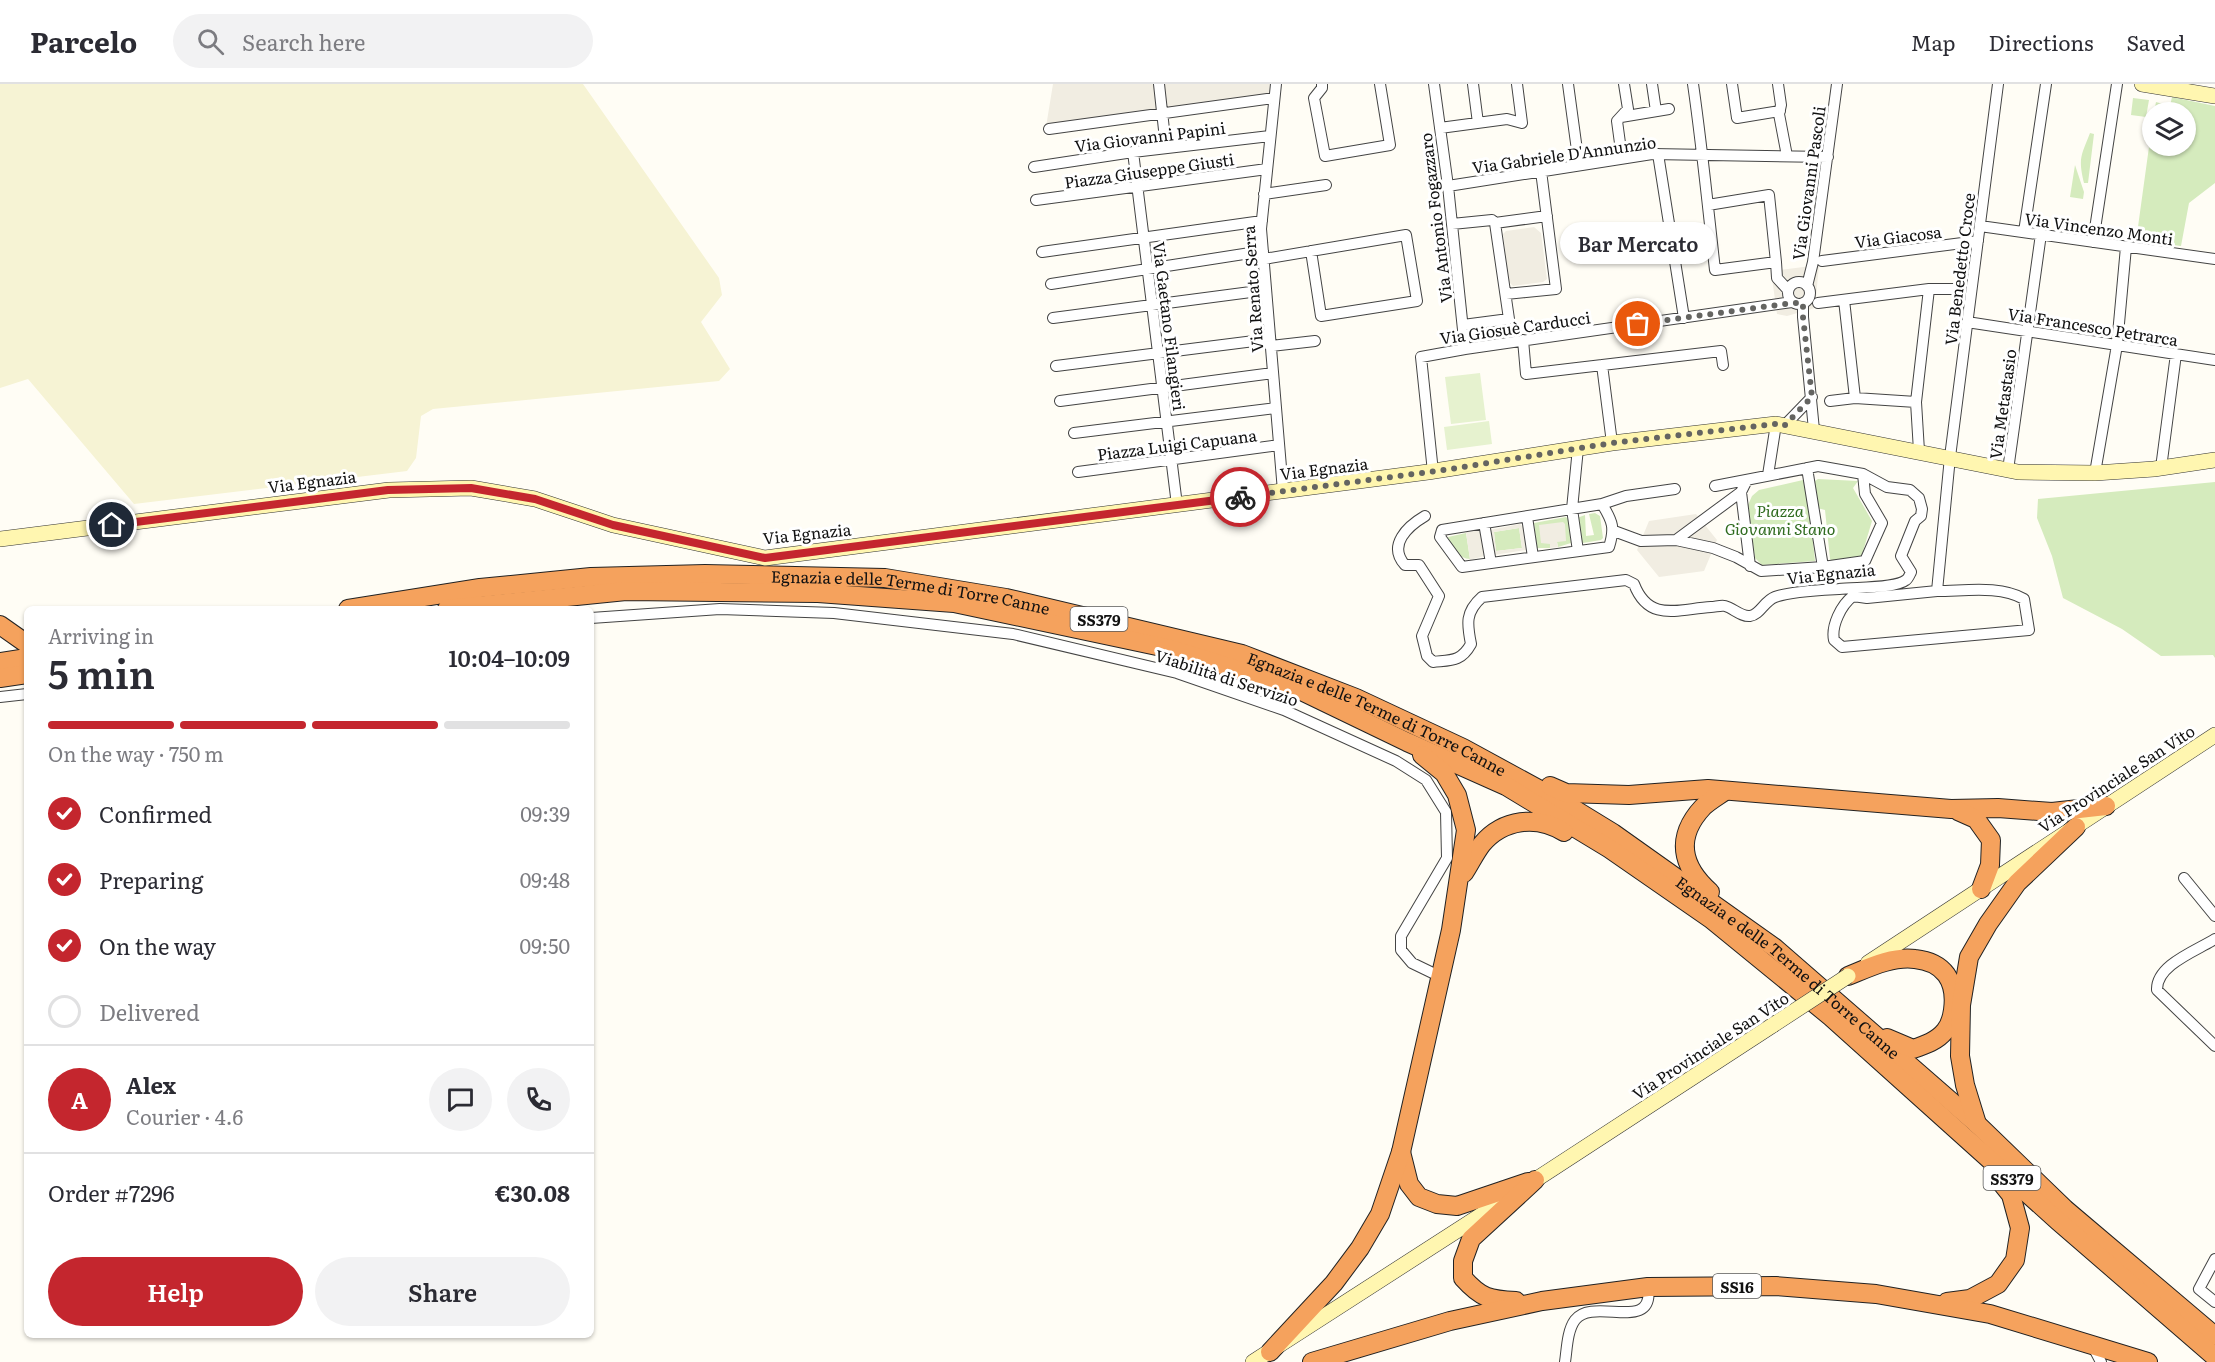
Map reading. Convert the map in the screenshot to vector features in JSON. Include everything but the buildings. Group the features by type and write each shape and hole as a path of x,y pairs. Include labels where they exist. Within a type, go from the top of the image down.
{"highway":[{"name":"Egnazia e delle Terme di Torre Canne","path":"367,606 480,588 591,577 705,574 885,578 1006,598 1242,654 1356,698 1463,748 1613,832 1775,948 1977,1124 2065,1209 2215,1336"},
{"name":"Egnazia e delle Terme di Torre Canne","path":"477,606 626,591 818,593 954,603 1171,649 1293,687 1407,742 1506,786 1610,849 1711,919 1831,1017 2058,1221 2215,1358"},
{"path":"0,625 24,642"},
{"path":"0,662 24,658"},
{"path":"0,678 24,674"},
{"path":"1270,1352 1334,1283 1360,1248 1380,1214 1401,1152 1441,977 1460,880 1466,830 1457,795 1444,773 1407,742"},
{"path":"1463,748 1566,793 1629,795 1708,789 1951,809 1998,808 2052,812 2106,806"},
{"path":"1725,791 1704,806 1689,825 1683,847 1690,869 1698,882 1775,948"},
{"path":"1951,809 1976,819 1991,840 1990,865 1981,889"},
{"path":"1460,880 1482,844 1502,828 1525,820 1552,824 1645,881 1658,882"},
{"path":"1977,1124 1965,1085 1960,1056 1961,1005 1969,957 1988,924 2017,883 2076,827"},
{"path":"1847,1010 1887,1038 1913,1049 1929,1043 1945,1031 1952,1014 1955,995 1953,984 1945,971 1939,966 1918,959 1908,958 1874,965 1848,976"},
{"path":"1895,1074 1900,1085 1981,1158 2011,1195 2020,1228 2015,1260 1998,1284 1970,1299 1932,1304"},
{"path":"1401,1152 1409,1184 1419,1197 1437,1204 1457,1206 1535,1180"},
{"path":"1535,1180 1471,1239 1463,1261 1463,1278 1477,1292 1496,1300 1542,1301"},
{"path":"1998,1284 1997,1297 2007,1319"},
{"name":"SS16","path":"1312,1362 1450,1321 1542,1301 1648,1287 1776,1286 1876,1294 1990,1314 2148,1362"}],"street":[{"path":"1159,84 1166,148"},
{"name":"Via Renato Serra","path":"1276,84 1262,221 1283,491"},
{"path":"1322,84 1323,88 1314,98 1325,156 1390,145 1380,84"},
{"name":"Via Antonio Fogazzaro","path":"1434,84 1448,186 1465,349"},
{"path":"1473,84 1478,123"},
{"path":"1440,128 1507,119 1522,123 1517,84"},
{"path":"1568,84 1580,165"},
{"path":"1622,158 1617,121 1628,109 1624,84"},
{"path":"1652,84 1656,111"},
{"path":"1693,84 1715,270 1776,262"},
{"path":"1732,84 1737,118 1780,111"},
{"path":"1778,84 1788,156"},
{"name":"Via Giovanni Pascoli","path":"1807,286 1813,262 1837,84"},
{"name":"Via Benedetto Croce","path":"1937,591 1950,457 1998,84"},
{"path":"2024,232 2046,84"},
{"path":"2093,242 2117,84"},
{"path":"2142,84 2180,87 2215,96"},
{"path":"1049,129 1274,98"},
{"path":"1621,117 1669,109"},
{"name":"Via Giovanni Papini","path":"1034,167 1133,152 1270,136"},
{"name":"Via Gaetano Filangieri","path":"1133,152 1177,505"},
{"path":"1658,154 1684,318"},
{"name":"Via Gabriele D'Annunzio","path":"1448,186 1658,154 1828,157"},
{"name":"Piazza Giuseppe Giusti","path":"1036,200 1267,169"},
{"path":"1506,294 1556,288 1541,171"},
{"path":"1264,194 1326,185"},
{"path":"1708,205 1769,195 1777,278 1788,290 1789,299 1798,303 1803,317 1814,430"},
{"path":"1452,224 1492,220 1495,223 1547,216"},
{"path":"1042,252 1262,221"},
{"path":"1463,326 1509,319 1495,223"},
{"name":"Via Vincenzo Monti","path":"1980,226 2215,259"},
{"name":"Via Metastasio","path":"2008,470 2040,234"},
{"path":"1051,284 1148,269 1311,251 1406,235 1417,301 1321,315 1311,251"},
{"name":"Via Giacosa","path":"1822,261 1978,241"},
{"path":"2095,472 2117,345 2126,247"},
{"path":"1788,290 1794,283 1803,283 1807,286 1810,295 1798,303"},
{"path":"1818,303 1929,289 1956,289"},
{"path":"1919,451 1916,402 1929,289"},
{"path":"1053,318 1266,290"},
{"path":"1844,300 1856,398"},
{"name":"Via Giosuè Carducci","path":"1433,472 1421,357 1523,340 1798,303"},
{"name":"Via Francesco Petrarca","path":"1967,322 2215,360"},
{"path":"1523,340 1526,374 1721,351 1723,365"},
{"path":"1056,366 1158,353 1314,341"},
{"path":"2160,468 2176,354"},
{"path":"1602,365 1612,443"},
{"path":"1060,401 1273,373"},
{"path":"1768,476 1780,425 1812,397"},
{"path":"1830,401 1856,398 1916,402"},
{"name":"Piazza Luigi Capuana","path":"1074,433 1276,408"},
{"name":"Via Egnazia","path":"3,542 388,490 471,488 535,499 613,525 765,558 1433,472 1612,443 1780,425 2018,472 2095,472 2160,468 2215,460"},
{"name":"Piazza Luigi Capuana","path":"1078,472 1280,445"},
{"path":"1578,448 1572,509 1578,551"},
{"path":"1614,531 1641,541 1676,540 1713,548 1761,571 1823,567 1865,561 1882,523 1865,494 1863,474 1818,466 1715,486"},
{"path":"1807,468 1823,567"},
{"name":"Via Egnazia","path":"1425,516 1408,526 1398,543 1400,560 1405,565 1419,565 1439,596 1422,636 1427,656 1432,662 1456,659 1465,654 1471,644 1466,622 1475,603 1482,597 1626,580 1634,584 1638,596 1648,606 1659,610 1669,612 1725,606 1749,616 1757,613 1765,602 1776,597 1897,584 1907,580 1911,572 1900,555 1915,521 1921,516 1919,498 1910,490 1887,487 1863,474"},
{"path":"1676,540 1741,492 1747,480"},
{"path":"1602,504 1614,531 1609,547 1462,567 1440,537 1442,530 1602,504 1626,496 1675,489"},
{"path":"1741,492 1750,566"},
{"path":"1527,517 1533,557"},
{"path":"1484,523 1491,562"},
{"path":"1937,591 2015,594 2024,599 2029,630 1842,646 1834,640 1832,634 1842,607 1853,597 1867,598 1937,591"},
{"name":"Viabilità di Servizio","path":"594,618 720,609 834,613 1013,634 1177,673 1284,710 1396,760 1426,780 1446,812 1447,858 1401,936 1401,950 1412,963 1441,977"},
{"path":"0,698 24,694"},
{"name":"Via Provinciale San Vito","path":"1253,1362 2215,735"},
{"path":"2184,878 2215,916"},
{"path":"2215,939 2163,970 2157,982 2157,990 2215,1046"},
{"path":"2215,1258 2199,1288 2215,1302"},
{"path":"1564,1362 1570,1330 1575,1320 1583,1313 1637,1311 1650,1299 1648,1287"},
{"path":"2092,1344 2100,1362"}],"shaded area":[{"path":"0,84 583,84 719,278 722,295 701,322 730,369 719,381 433,409 421,416 416,458 407,471 134,504 28,379 0,388"},
{"path":"1053,84 1270,84 1268,104 1045,133"},
{"path":"1534,227 1541,233 1547,279 1543,282 1513,286 1509,282 1503,234 1506,231"},
{"path":"1819,265 1815,308 1787,316 1777,314 1771,271"},
{"path":"1696,514 1717,540 1704,571 1659,577 1637,550 1649,521"},
{"path":"1563,522 1566,541 1557,542 1558,547 1550,548 1550,544 1541,543 1539,525"},
{"path":"1520,524 1523,527 1526,550 1494,555 1490,530","holes":["1519,528 1522,548 1496,551 1494,532"]},
{"path":"1481,531 1484,556 1470,560 1466,532"}],"green space":[{"path":"2172,97 2196,102 2171,102"},
{"path":"2133,98 2149,100 2149,102 2142,102 2142,116 2131,115"},
{"path":"2196,102 2215,106 2215,183 2189,203 2181,246 2149,242 2149,236 2137,234 2148,156 2196,156"},
{"path":"2090,133 2094,134 2088,183 2084,183 2081,157"},
{"path":"2075,165 2084,192 2083,199 2070,197"},
{"path":"1480,373 1486,420 1451,424 1445,377"},
{"path":"1489,421 1492,444 1447,450 1444,427"},
{"name":"Piazza Giovanni Stano","path":"1818,479 1858,481 1853,488 1872,521 1861,558 1833,562 1830,559 1825,510 1817,508 1815,481"},
{"name":"Piazza Giovanni Stano","path":"1803,480 1807,482 1815,561 1762,565 1755,558 1748,505 1752,496 1759,490"},
{"path":"2215,482 2215,658 2213,655 2161,656 2122,629 2063,598 2052,556 2037,518 2038,499"},
{"path":"1595,513 1600,516 1603,538 1583,543 1577,518 1585,515 1586,536 1594,535 1589,514"},
{"path":"1566,517 1569,520 1571,543 1558,547 1557,542 1567,539 1550,544 1550,548 1537,548 1534,523"},
{"path":"1519,528 1522,548 1496,551 1494,532"},
{"path":"1466,533 1470,559 1456,552 1450,545 1448,537"}],"way so far":[{"path":"1240,497 1444,470 1612,443 1776,424 1784,426 1812,397 1803,303 1638,324"}],"place":[{"name":"Bar Mercato","path":"1638,324"}],"route":[{"path":"112,525 388,490 471,488 535,499 613,525 765,558 1240,497"}]}
